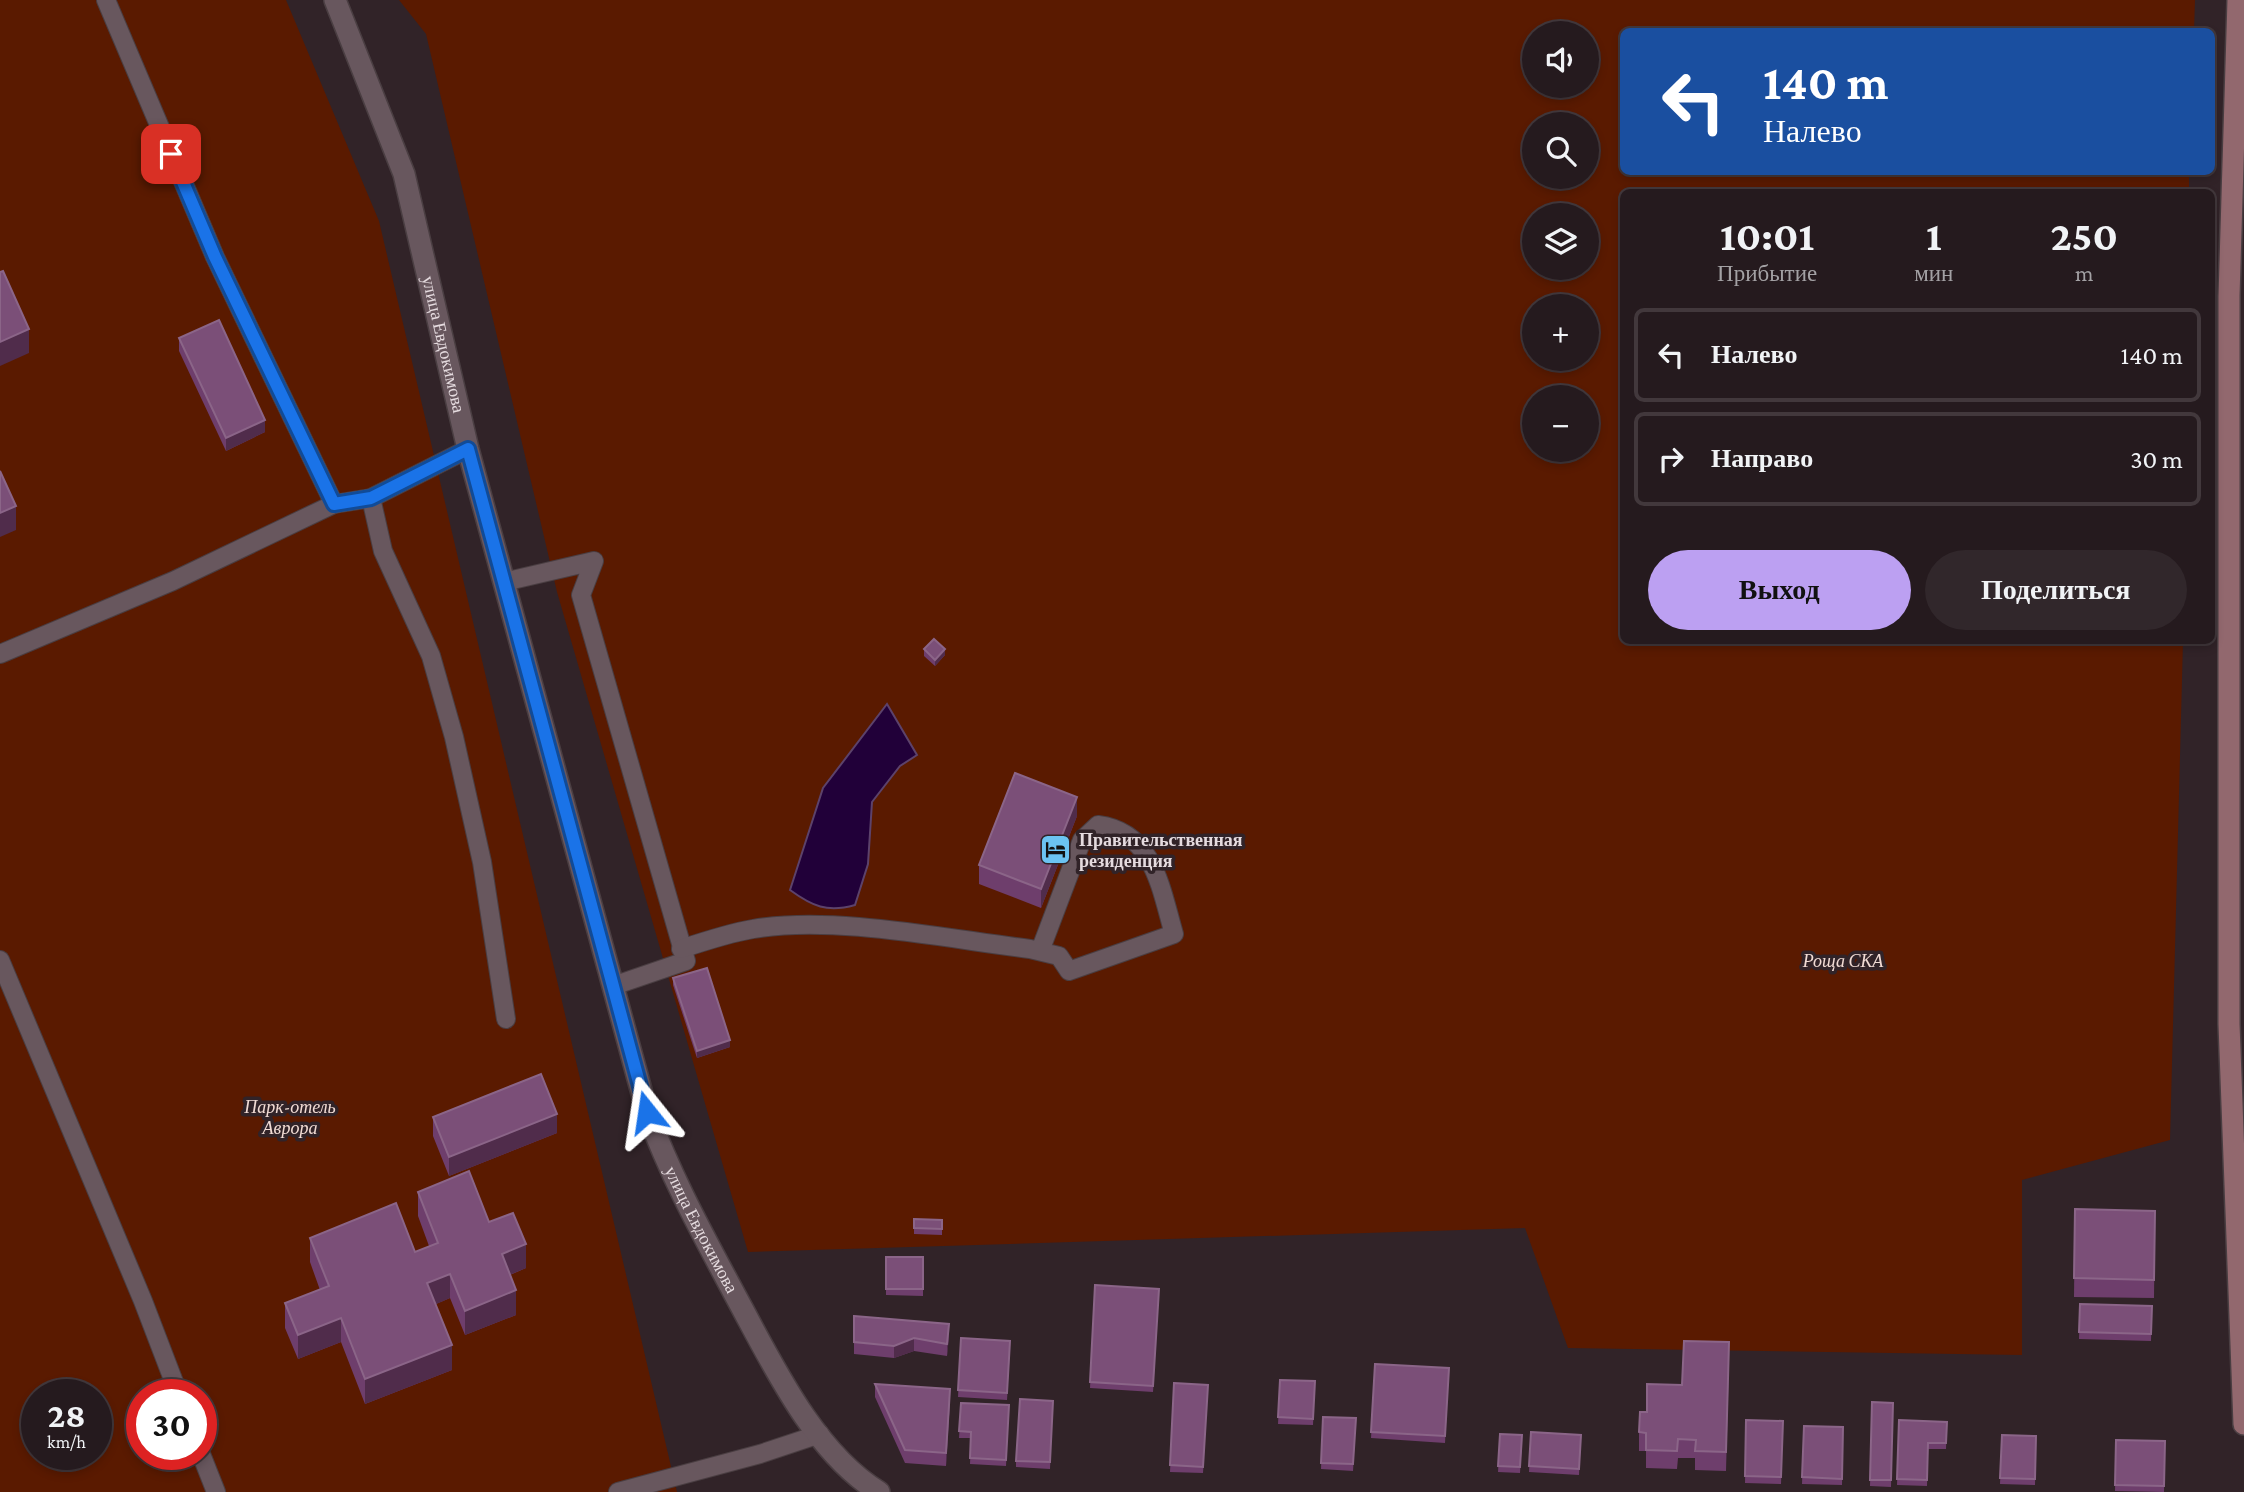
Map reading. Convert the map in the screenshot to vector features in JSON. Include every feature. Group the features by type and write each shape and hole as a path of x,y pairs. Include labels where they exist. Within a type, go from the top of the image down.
{"main road":[{"path":"2238,0 2229,296 2229,1024 2244,1424"}],"street":[{"name":"улица Евдокимова","path":"335,0 404,174 468,449 647,1112 671,1175 782,1382 820,1434 858,1479 879,1492"}],"lane":[{"path":"106,0 215,257 334,504"},
{"path":"0,654 173,581 334,504 371,498 468,449"},
{"path":"371,498 383,551 430,656 454,737 482,862 506,1019"},
{"path":"504,582 594,561 581,595 686,961 613,986"},
{"path":"681,949 754,928 794,925 845,927 1040,951 1059,956 1069,971 1174,934 1152,860 1133,838 1111,826 1098,825 1082,840 1040,951"},
{"path":"0,960 172,1379"},
{"path":"618,1492 760,1454 820,1434"},
{"path":"207,1470 216,1492"}],"green space":[{"name":"Парк-отель Аврора","path":"0,0 286,0 379,221 677,1492 0,1492"},
{"name":"Роща СКА","path":"399,0 2195,0 2194,28 1620,28 1620,175 2189,175 2189,189 1620,189 1620,644 2183,644 2170,1140 2022,1180 2022,1355 1568,1348 1525,1228 748,1252 557,592 426,34"}],"shaded area":[{"path":"887,704 917,755 900,766 872,802 868,864 855,905 836,908 820,906 790,890 823,788"}],"building":[{"path":"3,271 29,329 0,342 0,272"},
{"path":"219,320 265,420 226,438 179,338"},
{"path":"0,471 16,506 0,513"},
{"path":"934,639 945,649 935,660 924,649"},
{"path":"1015,773 1077,797 1041,889 979,865"},
{"path":"707,968 730,1040 697,1051 673,978"},
{"path":"541,1074 557,1114 449,1157 433,1117"},
{"path":"469,1171 489,1222 513,1213 526,1244 502,1254 516,1290 465,1311 450,1274 427,1283 452,1345 365,1379 341,1318 298,1335 285,1303 329,1286 310,1238 396,1203 415,1252 438,1243 418,1192"},
{"path":"2075,1209 2155,1211 2154,1280 2074,1278"},
{"path":"914,1219 942,1220 942,1229 914,1228"},
{"path":"886,1257 923,1257 923,1289 886,1289"},
{"path":"1095,1285 1159,1289 1153,1386 1090,1382"},
{"path":"2080,1304 2152,1306 2151,1334 2079,1332"},
{"path":"854,1316 949,1324 947,1344 914,1338 894,1346 854,1342"},
{"path":"961,1338 1010,1341 1007,1393 958,1390"},
{"path":"1684,1341 1729,1342 1726,1452 1695,1451 1696,1440 1678,1439 1677,1451 1646,1450 1646,1433 1639,1432 1640,1412 1647,1412 1647,1384 1682,1385"},
{"path":"1375,1364 1449,1368 1445,1436 1371,1432"},
{"path":"1280,1380 1315,1381 1313,1419 1278,1417"},
{"path":"1174,1383 1208,1385 1203,1467 1170,1465"},
{"path":"875,1384 950,1389 946,1453 905,1450"},
{"path":"1020,1399 1053,1401 1050,1462 1016,1461"},
{"path":"1872,1402 1893,1403 1891,1480 1870,1480"},
{"path":"961,1403 1009,1405 1006,1460 970,1458 971,1432 959,1431"},
{"path":"1323,1417 1356,1418 1353,1464 1321,1463"},
{"path":"1746,1420 1783,1421 1781,1477 1745,1476"},
{"path":"1899,1420 1947,1422 1946,1443 1928,1443 1927,1480 1897,1479"},
{"path":"1804,1426 1843,1427 1842,1479 1802,1477"},
{"path":"1531,1432 1581,1435 1579,1469 1529,1466"},
{"path":"1500,1434 1522,1435 1520,1467 1498,1466"},
{"path":"2002,1435 2036,1436 2035,1479 2000,1478"},
{"path":"2116,1440 2165,1441 2164,1486 2115,1485"}],"place":[{"name":"Правительственная резиденция","path":"1056,850"}],"route":[{"path":"171,154 215,257 334,504 371,498 468,449 647,1112"}]}
